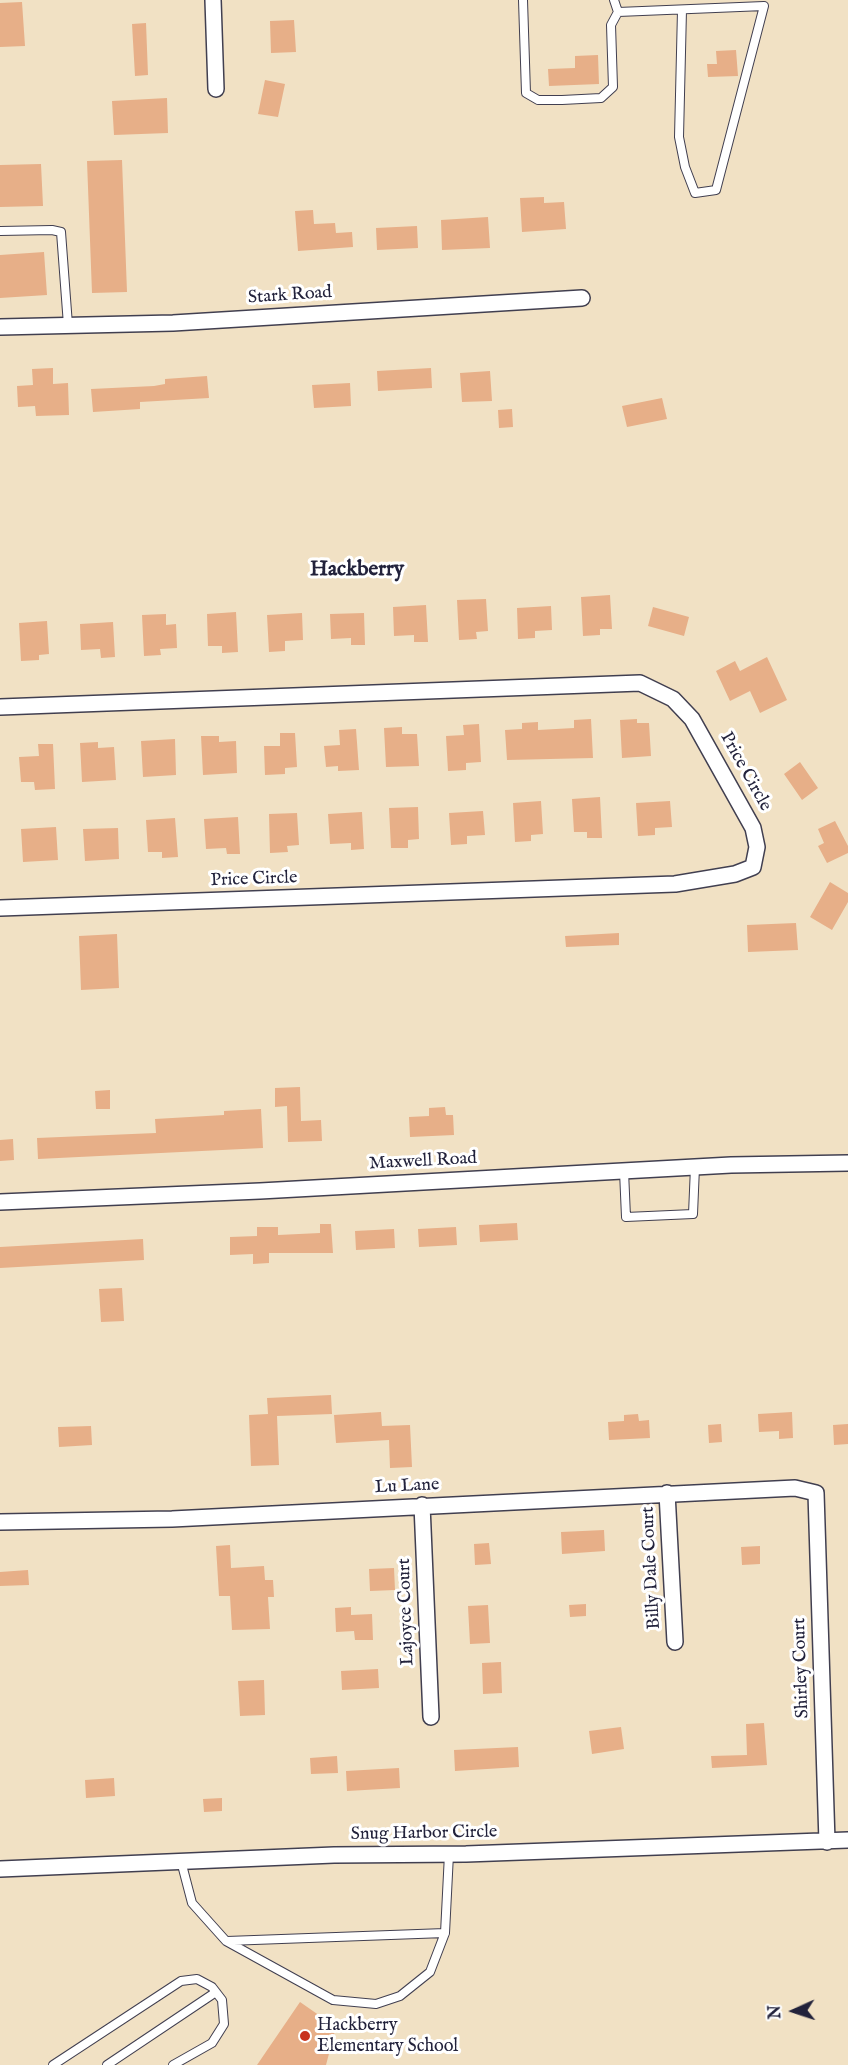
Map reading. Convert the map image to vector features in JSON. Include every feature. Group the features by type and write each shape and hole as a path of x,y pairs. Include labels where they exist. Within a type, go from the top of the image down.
{"street":[{"path":"213,0 216,89"},
{"name":"Stark Road","path":"0,327 173,322 582,298"},
{"name":"Price Circle","path":"0,707 640,683 673,699 692,719 753,828 757,847 753,867 735,874 675,884 0,908"},
{"name":"Maxwell Road","path":"0,1202 260,1191 695,1167 848,1163"},
{"name":"Lu Lane","path":"0,1522 172,1518 795,1488 816,1493"},
{"name":"Billy Dale Court","path":"667,1493 675,1642"},
{"name":"Shirley Court","path":"816,1493 827,1842"},
{"name":"Lajoyce Court","path":"422,1505 431,1717"},
{"name":"Snug Harbor Circle","path":"0,1869 334,1855 449,1854 848,1840"}],"lane":[{"path":"523,0 526,93 538,99 601,98 613,87 610,25 618,12"},
{"path":"614,0 618,12"},
{"path":"618,12 764,6 716,190 695,193 685,167 679,137 682,10"},
{"path":"0,231 52,230 61,232 68,325"},
{"path":"624,1171 626,1217 693,1214 695,1167"},
{"path":"181,1861 192,1903 226,1941 333,2000 376,2004 400,1996 430,1972 445,1933 449,1854"},
{"path":"226,1941 445,1933"},
{"path":"53,2065 181,1981 197,1979 216,1992 222,2000 224,2024 212,2043 173,2065"},
{"path":"107,2065 216,1992"}],"building":[{"path":"22,2 25,46 0,47 0,3"},
{"path":"294,20 296,52 271,53 270,21"},
{"path":"146,23 148,75 135,76 132,24"},
{"path":"736,50 738,76 708,77 707,64 717,64 716,51"},
{"path":"598,55 599,84 549,86 548,69 575,68 575,56"},
{"path":"265,80 285,84 278,117 258,114"},
{"path":"167,98 168,133 114,135 112,101"},
{"path":"122,160 127,292 92,293 87,161"},
{"path":"41,164 43,206 0,207 0,165"},
{"path":"544,197 544,203 564,202 566,229 522,232 520,198"},
{"path":"313,210 314,224 335,223 336,233 352,232 353,247 298,251 295,211"},
{"path":"488,217 490,248 442,250 441,220"},
{"path":"417,226 418,248 377,250 376,228"},
{"path":"44,252 47,295 0,298 0,255"},
{"path":"53,368 53,384 68,383 69,415 36,416 35,406 18,407 17,386 33,385 32,369"},
{"path":"431,368 432,388 378,391 377,371"},
{"path":"490,371 492,401 462,402 460,373"},
{"path":"207,376 209,398 140,402 140,409 93,412 91,389 154,386 165,384 165,379"},
{"path":"350,383 351,406 314,408 312,385"},
{"path":"662,398 667,419 627,427 622,406"},
{"path":"512,409 513,427 499,428 498,410"},
{"path":"610,595 612,629 600,629 600,635 583,636 581,597"},
{"path":"486,599 488,631 476,632 477,639 459,640 457,600"},
{"path":"426,605 428,642 414,642 414,635 394,636 393,607"},
{"path":"551,606 552,630 535,631 535,638 518,639 517,608"},
{"path":"653,607 689,617 684,636 648,626"},
{"path":"236,612 238,652 222,653 222,646 208,646 207,614"},
{"path":"302,613 303,640 285,641 285,651 269,652 267,615"},
{"path":"364,613 365,645 351,645 351,638 331,639 330,614"},
{"path":"166,614 166,625 176,624 177,648 160,649 161,655 144,656 142,615"},
{"path":"47,621 49,654 39,655 39,660 21,661 19,623"},
{"path":"113,622 115,657 101,658 100,649 81,650 80,624"},
{"path":"767,657 787,700 760,713 750,691 730,701 716,671 735,661 740,671"},
{"path":"591,719 593,758 507,760 505,730 522,729 522,723 538,722 538,730 574,728 574,720"},
{"path":"637,719 637,723 649,723 651,756 622,758 620,720"},
{"path":"479,724 481,762 466,763 466,770 448,771 446,736 464,735 463,725"},
{"path":"402,727 402,734 417,734 419,766 386,767 384,728"},
{"path":"356,729 359,770 338,771 338,766 326,767 324,746 340,745 339,730"},
{"path":"280,733 295,733 297,767 285,768 285,774 265,775 264,746 280,746"},
{"path":"201,736 219,736 219,742 236,741 237,773 203,775"},
{"path":"175,739 176,775 143,777 141,741"},
{"path":"98,742 98,748 114,747 116,780 82,782 80,743"},
{"path":"38,744 53,744 55,789 35,790 34,782 21,782 19,757 39,756"},
{"path":"800,762 818,788 802,800 784,774"},
{"path":"600,797 602,838 587,838 587,832 574,832 572,799"},
{"path":"541,801 543,834 531,835 531,841 515,842 513,803"},
{"path":"670,801 672,827 655,828 655,835 638,836 636,803"},
{"path":"418,807 419,839 408,840 408,848 391,848 389,808"},
{"path":"483,811 485,835 467,836 467,844 451,845 449,813"},
{"path":"362,812 364,849 351,850 351,843 330,844 328,814"},
{"path":"297,813 299,845 287,846 288,852 270,853 269,814"},
{"path":"238,817 240,854 227,854 226,848 206,849 204,819"},
{"path":"175,818 178,857 162,858 162,852 148,852 146,820"},
{"path":"835,821 848,846 848,853 827,863 818,846 824,843 818,829"},
{"path":"56,827 58,860 23,862 21,829"},
{"path":"118,828 119,859 85,861 83,829"},
{"path":"830,882 848,893 848,902 832,930 810,917"},
{"path":"796,923 798,950 748,952 747,925"},
{"path":"619,933 619,945 566,947 565,936"},
{"path":"117,934 119,988 81,990 79,936"},
{"path":"300,1087 301,1121 321,1120 322,1141 288,1142 287,1106 275,1107 275,1088"},
{"path":"110,1090 110,1109 96,1109 95,1091"},
{"path":"445,1107 446,1115 453,1115 454,1135 410,1137 409,1117 429,1116 429,1108"},
{"path":"261,1109 263,1148 38,1159 37,1138 156,1133 155,1119 224,1115 224,1111"},
{"path":"13,1139 14,1160 0,1161 0,1140"},
{"path":"517,1223 518,1240 480,1242 479,1225"},
{"path":"320,1224 331,1224 333,1253 269,1253 269,1263 253,1264 253,1254 230,1255 230,1237 257,1236 257,1227 278,1227 278,1235 320,1233"},
{"path":"456,1227 457,1245 419,1247 418,1229"},
{"path":"394,1229 395,1248 356,1250 355,1231"},
{"path":"143,1239 144,1260 0,1268 0,1247"},
{"path":"122,1288 124,1321 101,1322 99,1289"},
{"path":"331,1395 332,1414 277,1416 279,1465 251,1466 249,1415 268,1414 267,1398"},
{"path":"381,1412 382,1426 410,1425 412,1467 390,1468 389,1440 336,1443 334,1415"},
{"path":"792,1412 793,1438 779,1439 779,1431 759,1432 758,1414"},
{"path":"638,1414 639,1421 649,1420 650,1438 609,1440 608,1422 624,1421 624,1415"},
{"path":"721,1424 722,1442 709,1443 708,1425"},
{"path":"848,1424 848,1444 834,1445 833,1425"},
{"path":"91,1426 92,1445 59,1447 58,1427"},
{"path":"604,1530 605,1551 562,1554 561,1532"},
{"path":"489,1543 491,1564 475,1565 474,1544"},
{"path":"230,1545 231,1568 264,1566 265,1580 273,1580 274,1597 268,1597 270,1629 232,1630 230,1596 219,1596 216,1546"},
{"path":"760,1546 760,1564 742,1565 741,1547"},
{"path":"394,1568 395,1590 370,1591 369,1569"},
{"path":"28,1570 29,1585 0,1586 0,1572"},
{"path":"586,1604 586,1616 570,1617 569,1605"},
{"path":"488,1605 490,1643 470,1644 468,1606"},
{"path":"351,1607 351,1615 372,1614 373,1640 355,1640 354,1631 336,1632 335,1608"},
{"path":"501,1662 502,1693 483,1694 482,1663"},
{"path":"378,1669 379,1688 342,1690 341,1671"},
{"path":"264,1680 265,1715 240,1716 238,1681"},
{"path":"764,1723 767,1765 712,1768 711,1756 747,1755 746,1724"},
{"path":"621,1727 624,1749 592,1754 589,1731"},
{"path":"518,1747 519,1767 455,1771 454,1750"},
{"path":"337,1756 338,1773 311,1774 310,1758"},
{"path":"399,1768 400,1788 347,1791 346,1771"},
{"path":"114,1778 115,1796 86,1798 85,1780"},
{"path":"222,1798 222,1811 204,1812 203,1799"},
{"name":"Hackberry Elementary School","path":"300,2002 336,2027 326,2065 257,2065"}],"place":[{"name":"Hackberry Elementary School","path":"305,2036"}],"district":[{"name":"Hackberry","path":"357,571"}]}
